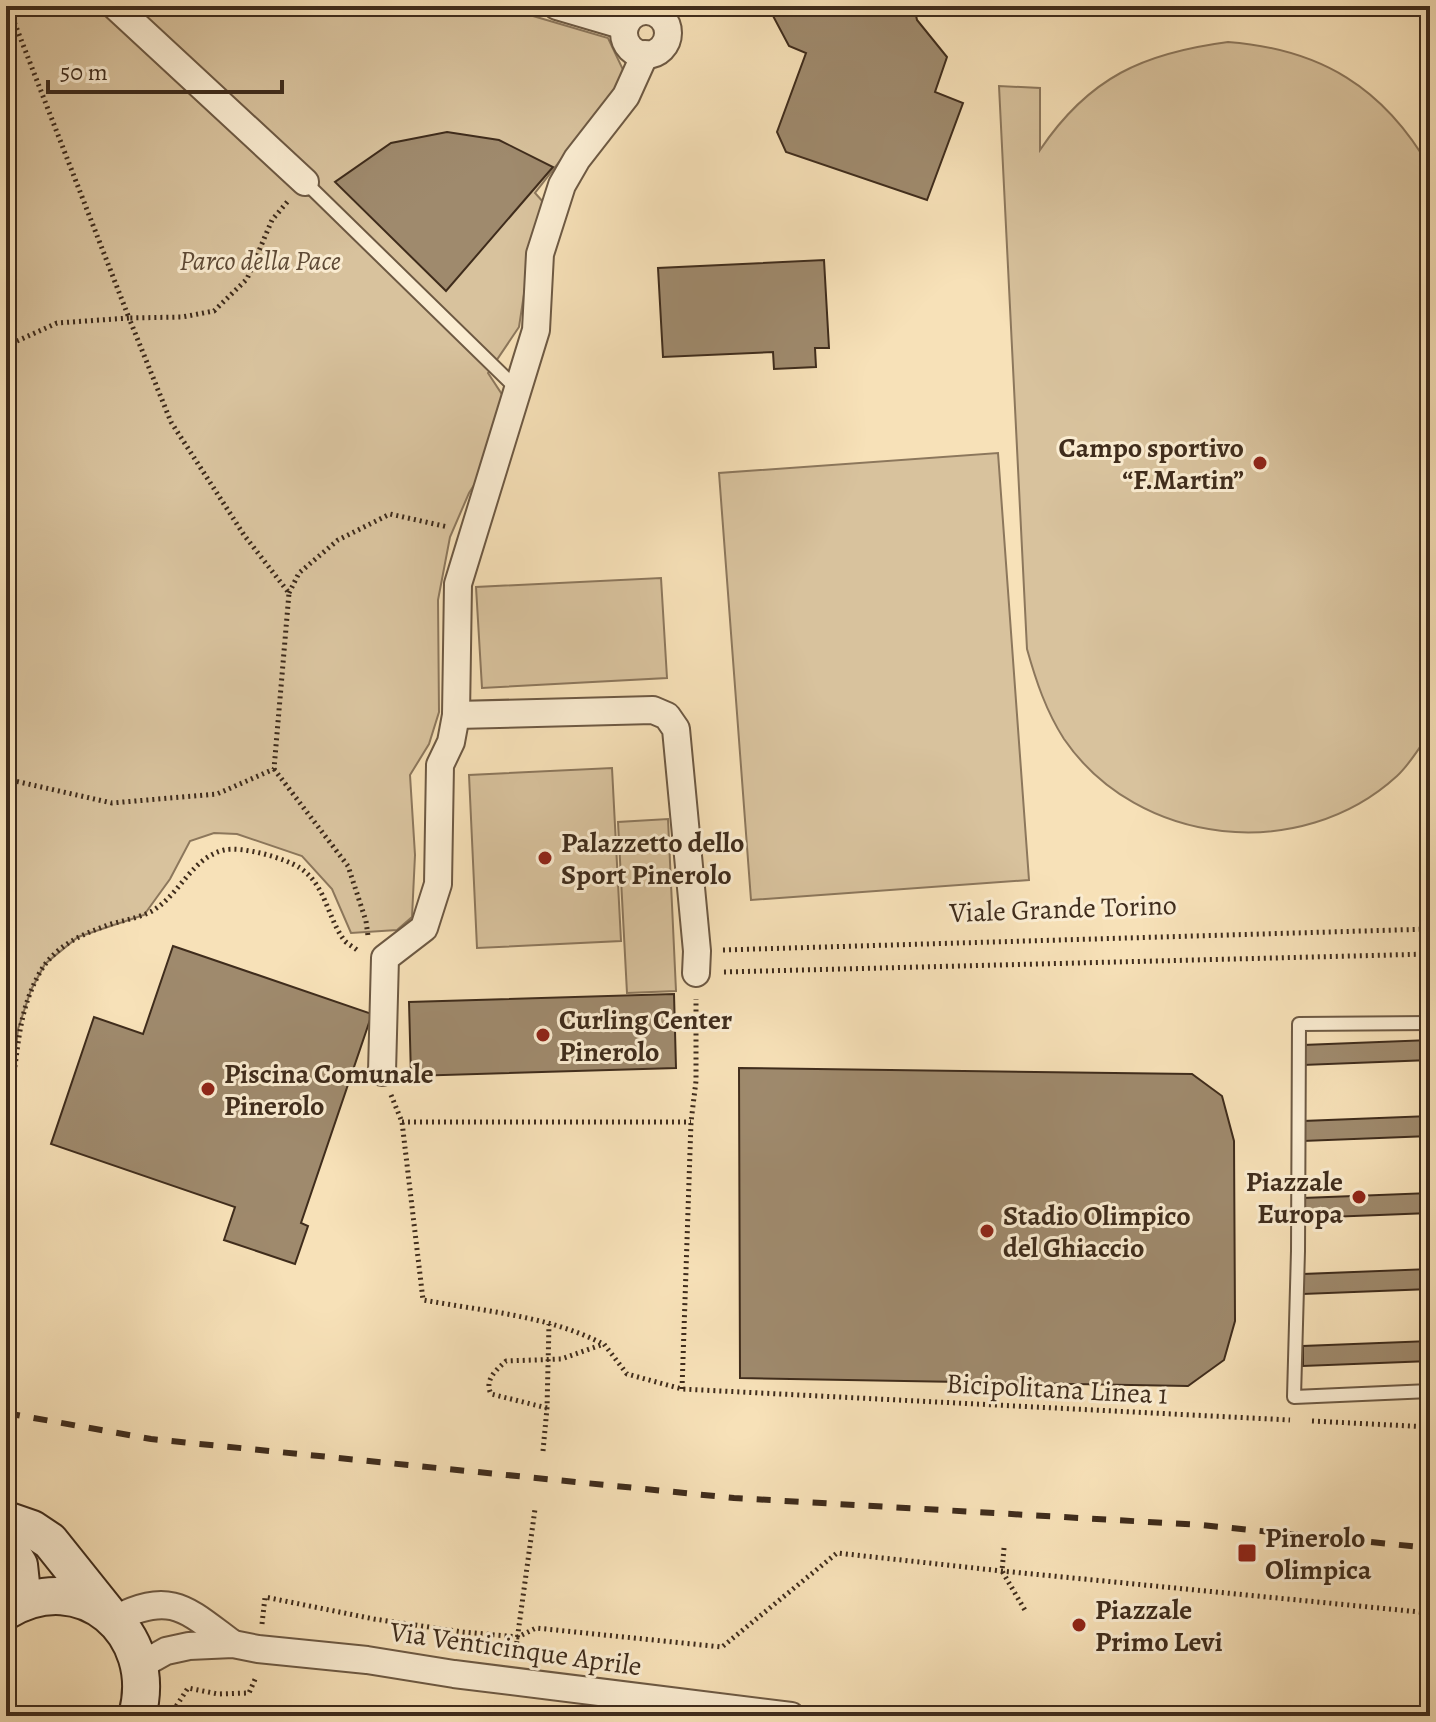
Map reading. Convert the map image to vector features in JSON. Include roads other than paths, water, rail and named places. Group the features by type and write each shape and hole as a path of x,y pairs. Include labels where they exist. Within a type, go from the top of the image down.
{"street":[{"path":"115,6 305,182"},
{"path":"557,6 625,26"},
{"path":"639,12 653,12 664,20 667,40 658,51 645,54 629,45 625,39 625,26 639,12"},
{"path":"382,1072 378,958 424,928 438,884 440,765 451,742 456,715 458,584 536,330 540,254 562,185 577,159 626,96 645,54"},
{"path":"456,715 653,710 667,716 676,729 696,962"},
{"path":"6,1520 32,1529 50,1541 127,1633 142,1670 154,1716"},
{"path":"6,1544 19,1565 14,1606 51,1596 80,1600 111,1616 140,1606 165,1603 184,1610 233,1644"},
{"path":"142,1670 166,1651 189,1646 233,1644"},
{"name":"Via Venticinque Aprile","path":"233,1644 791,1716"},
{"path":"137,1716 143,1695 142,1670"}],"lane":[{"path":"305,182 518,390"},
{"path":"1430,1023 1299,1024 1294,1397 1430,1391"}],"railway":[{"path":"6,1413 151,1439 734,1498 1201,1525 1430,1548"}],"place":[{"name":"Campo sportivo “F.Martin”","path":"1260,463"},
{"name":"Palazzetto dello Sport Pinerolo","path":"545,858"},
{"name":"Curling Center Pinerolo","path":"543,1035"},
{"name":"Piscina Comunale Pinerolo","path":"208,1089"},
{"name":"Piazzale Europa","path":"1359,1197"},
{"name":"Stadio Olimpico del Ghiaccio","path":"987,1231"},
{"name":"Pinerolo Olimpica","path":"1247,1553"},
{"name":"Piazzale Primo Levi","path":"1079,1625"}],"park label":[{"name":"Parco della Pace","path":"260,260"}]}
